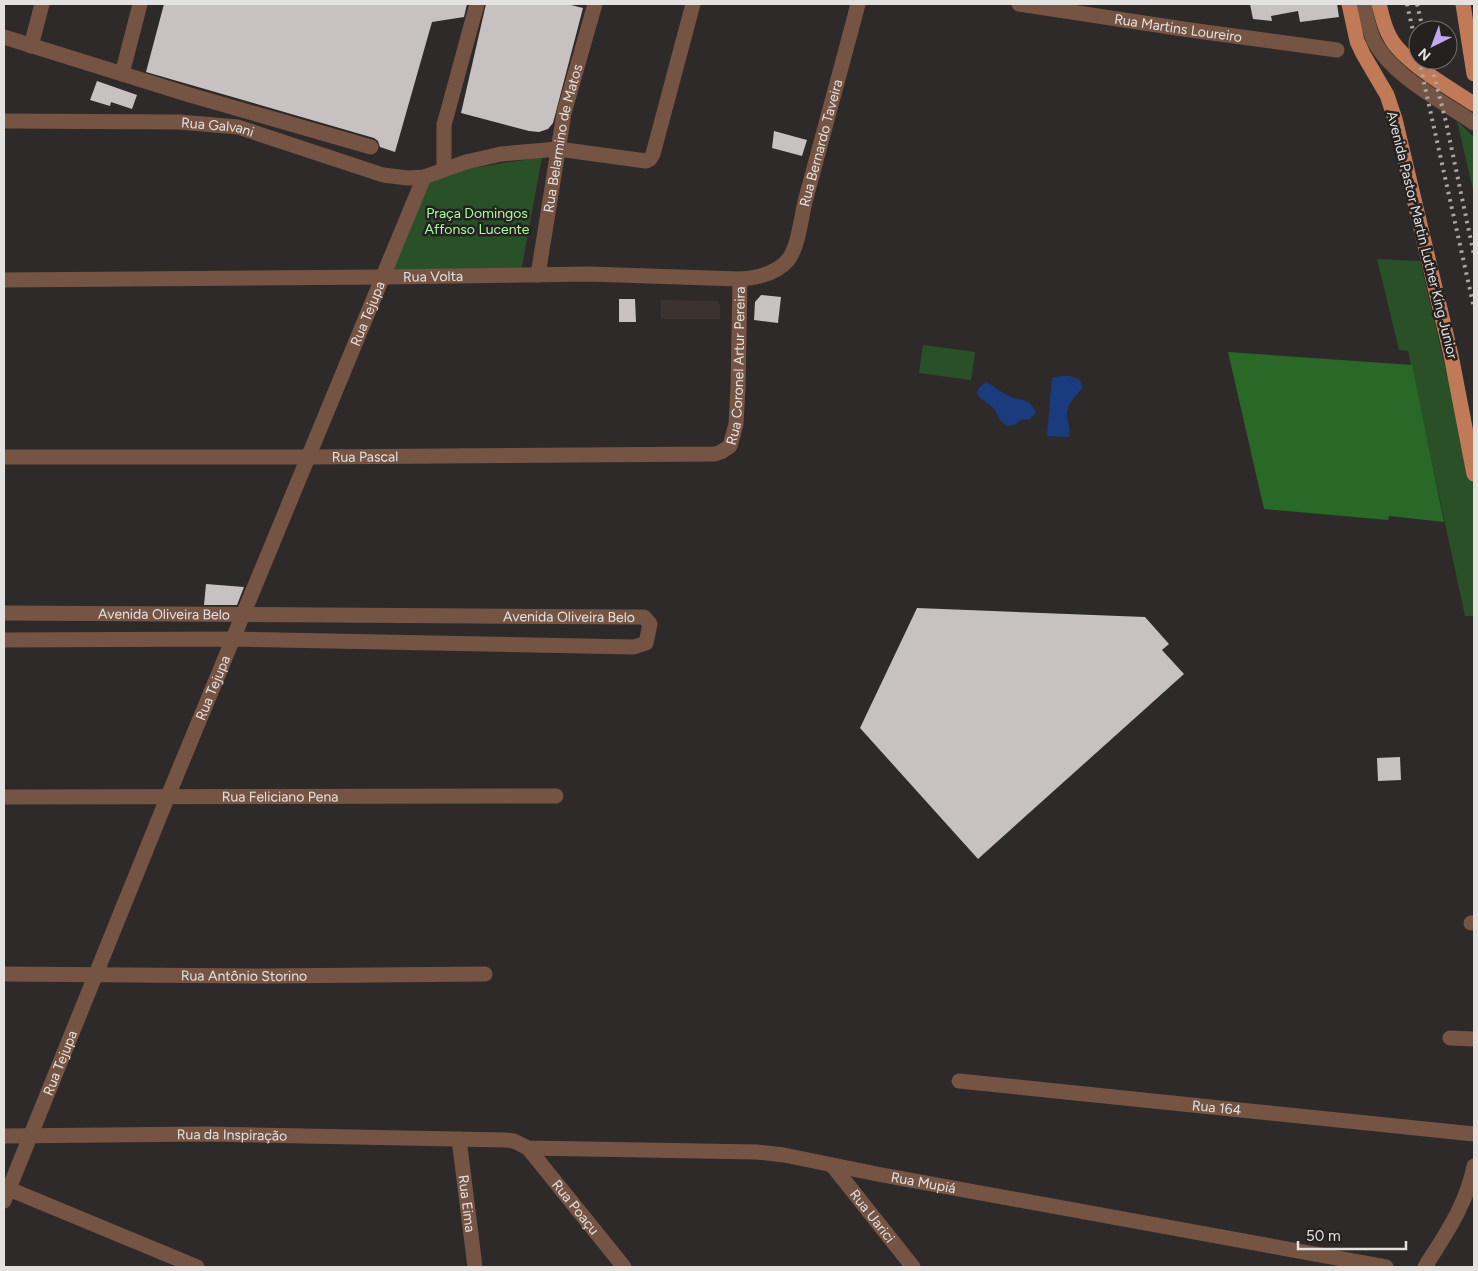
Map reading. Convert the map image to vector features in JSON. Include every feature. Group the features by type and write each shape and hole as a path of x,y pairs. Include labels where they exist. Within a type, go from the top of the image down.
{"main road":[{"name":"Avenida Pastor Martin Luther King Junior","path":"1349,4 1357,41 1387,94 1395,119 1451,354 1474,470"},
{"path":"1379,4 1390,37 1402,53 1474,104"},
{"path":"1463,4 1474,74"}],"street":[{"path":"31,46 42,4"},
{"path":"122,74 140,4"},
{"path":"444,169 444,125 477,4"},
{"name":"Rua Belarmino de Matos","path":"538,275 564,113 595,4"},
{"path":"424,177 466,162 501,154 558,149 640,162 650,159 653,154 693,4"},
{"name":"Rua Bernardo Taveira","path":"769,272 787,261 794,250 803,207 858,4"},
{"name":"Rua Martins Loureiro","path":"1019,4 1338,50"},
{"path":"1364,4 1369,27 1375,41 1390,62 1414,83 1474,123"},
{"path":"4,37 122,74 371,147"},
{"name":"Rua Galvani","path":"4,122 170,122 238,127 383,175 408,178 424,177"},
{"name":"Rua Tejupa","path":"6,1195 32,1135 168,796 310,457 424,177"},
{"name":"Rua Volta","path":"4,280 588,274 740,280 757,277 769,272"},
{"name":"Rua Coronel Artur Pereira","path":"726,450 730,446 736,424 740,280"},
{"name":"Rua Pascal","path":"4,457 714,454 726,450"},
{"name":"Avenida Oliveira Belo","path":"4,613 644,617 650,624 646,642 634,647 234,639 4,640"},
{"name":"Rua Feliciano Pena","path":"4,797 556,796"},
{"name":"Rua Antônio Storino","path":"4,974 273,976 485,974"},
{"path":"1450,1038 1474,1039"},
{"name":"Rua 164","path":"959,1080 1474,1134"},
{"name":"Rua da Inspiração","path":"4,1136 207,1134 459,1139"},
{"name":"Rua Mupiá","path":"459,1139 514,1141 528,1148 757,1152 784,1155 1386,1267"},
{"name":"Rua Eima","path":"459,1139 475,1267"},
{"name":"Rua Poaçu","path":"528,1148 624,1267"},
{"name":"Rua Uarici","path":"832,1165 913,1267"},
{"path":"1425,1267 1470,1197 1474,1166"},
{"path":"6,1195 197,1267"}],"shaded area":[{"path":"661,300 717,301 720,305 720,319 661,319"}],"green space":[{"path":"1457,121 1474,137 1474,194"},
{"name":"Praça Domingos Affonso Lucente","path":"542,157 521,272 397,273 391,262 428,182 441,173"},
{"path":"1377,259 1420,261 1474,487 1474,616 1465,616 1408,351 1399,350"},
{"path":"923,345 975,352 971,380 919,373"},
{"path":"1228,352 1412,365 1444,522 1389,516 1388,520 1264,509"}],"water":[{"path":"1060,376 1079,379 1083,387 1068,409 1069,437 1047,436 1052,378"},
{"path":"986,382 1008,396 1028,402 1036,413 1029,420 1022,419 1014,425 1007,426 995,410 977,394 978,389"}],"building":[{"path":"164,4 467,4 464,17 432,22 395,152 380,147 378,141 374,138 146,72"},
{"path":"486,4 567,4 583,8 553,123 548,129 539,132 529,131 461,113"},
{"path":"1250,4 1337,4 1339,17 1300,22 1298,11 1271,16 1272,21 1253,19"},
{"path":"97,81 137,95 132,109 111,102 110,106 90,100"},
{"path":"774,131 807,140 802,156 772,148"},
{"path":"761,295 781,297 778,323 754,320 755,302"},
{"path":"619,299 635,299 636,322 619,322"},
{"path":"206,584 244,587 237,605 204,605"},
{"path":"917,608 1145,617 1169,644 1162,650 1184,674 978,859 860,728"},
{"path":"1400,757 1401,780 1378,781 1377,758"}],"railway":[{"path":"1407,4 1411,20"},
{"path":"1417,4 1421,20"},
{"path":"1421,70 1474,308"},
{"path":"1433,70 1446,122 1474,255"}]}
